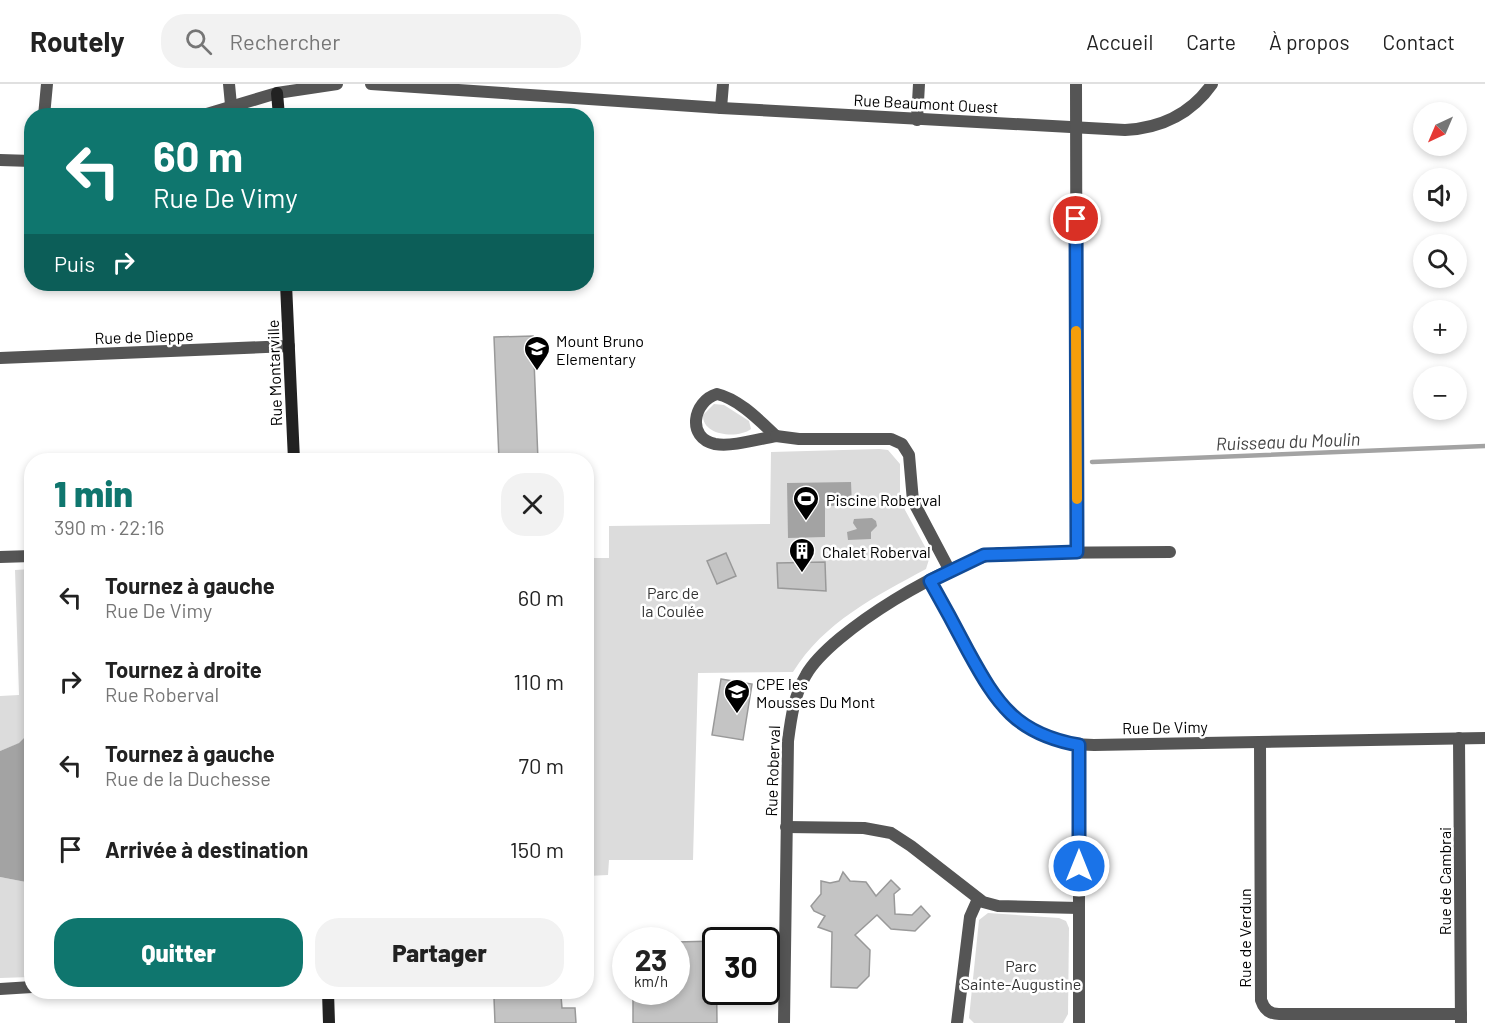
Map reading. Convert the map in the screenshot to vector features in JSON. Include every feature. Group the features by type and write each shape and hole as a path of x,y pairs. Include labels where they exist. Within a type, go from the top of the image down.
{"street":[{"path":"45,108 47,84"},
{"path":"229,84 231,105"},
{"path":"223,108 277,93 337,84"},
{"name":"Rue Beaumont Ouest","path":"371,84 531,89 721,108 1125,130 1161,124 1192,106 1212,84"},
{"path":"721,108 723,84"},
{"path":"916,120 919,84"},
{"path":"1076,84 1077,552"},
{"path":"277,93 278,108"},
{"path":"0,160 24,161"},
{"name":"Rue Montarville","path":"286,291 294,453"},
{"name":"Rue de Dieppe","path":"0,358 289,346"},
{"path":"776,436 757,418 724,396 710,396 699,406 696,414 695,422 702,436 716,444 776,436 798,439 891,439 898,442 909,455 913,501 950,571"},
{"name":"Rue Roberval","path":"784,1023 788,741 796,696 806,673 837,639 857,623 930,581 984,555 1170,552"},
{"path":"0,557 24,556"},
{"name":"Rue De Vimy","path":"930,581 987,685 1005,710 1040,734 1079,745 1485,738"},
{"name":"Rue de Cambrai","path":"1459,738 1461,1018"},
{"name":"Rue de Verdun","path":"1260,742 1260,1000 1263,1007 1269,1012 1279,1014 1461,1018"},
{"path":"1079,745 1079,1023"},
{"path":"786,827 871,828 891,833 978,899 998,906 1079,908"},
{"path":"957,1023 970,916 978,899"},
{"path":"0,989 24,988"},
{"path":"328,999 328,1023"}],"green space":[{"path":"714,404 724,405 749,421 751,429 730,435 708,427 703,415"},
{"name":"Parc de la Coulée","path":"888,450 900,464 900,495 905,510 930,556 926,569 852,612 820,639 793,672 698,673 693,860 609,860 608,875 594,876 594,558 609,558 609,526 770,524 771,452"},
{"path":"24,569 24,739 20,743 0,751 0,696 19,695 15,570"},
{"path":"0,877 24,882 24,977 0,978"},
{"name":"Parc Sainte-Augustine","path":"988,913 1059,918 1066,921 1069,928 1068,1014 1063,1023 974,1023 969,1018 979,920"}],"shaded area":[{"name":"Piscine Roberval","path":"851,482 852,505 825,506 825,537 788,538 787,483"},
{"path":"872,518 876,521 877,526 871,532 871,539 848,540 847,532 857,529 853,523 854,519"},
{"path":"24,738 24,882 0,877 0,751 19,743"}],"building":[{"path":"533,336 538,453 499,453 494,337"},
{"path":"726,553 736,576 717,584 707,561"},
{"name":"Chalet Roberval","path":"825,562 826,591 778,588 777,563"},
{"path":"721,679 752,684 743,740 712,735"},
{"path":"843,872 850,881 866,882 876,896 891,880 900,889 894,894 895,914 912,915 921,906 930,916 915,931 891,929 877,915 855,935 870,950 869,976 857,988 831,987 832,932 818,927 825,916 814,911 811,906 821,894 821,881 830,883 839,881"},
{"path":"702,941 702,1005 717,1005 717,1023 633,1023 633,1005 690,1005 690,942"},
{"path":"494,999 561,999 562,1008 575,1008 576,1023 495,1023"}],"waterway":[{"name":"Ruisseau du Moulin","path":"1092,462 1485,446"}],"slow traffic":[{"path":"1076,331 1077,499"}],"place":[{"name":"Mount Bruno Elementary","path":"537,372"},
{"name":"Piscine Roberval","path":"806,522"},
{"name":"Chalet Roberval","path":"802,574"},
{"name":"CPE les Mousses Du Mont","path":"737,715"}],"route":[{"path":"1076,219 1077,552 984,555 930,581 987,685 1005,710 1032,731 1079,745 1079,866"}]}
